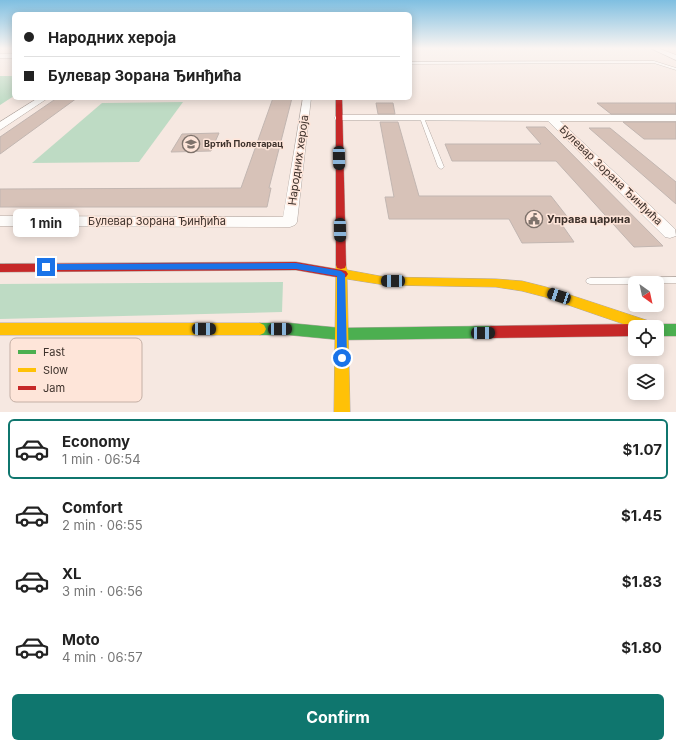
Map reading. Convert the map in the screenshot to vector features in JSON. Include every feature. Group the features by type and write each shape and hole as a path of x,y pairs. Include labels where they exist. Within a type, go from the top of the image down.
{"street":[{"path":"0,127 41,100"},
{"name":"Народних хероја","path":"290,222 307,100"},
{"path":"338,100 342,412"},
{"path":"339,118 676,118"},
{"name":"Булевар Зорана Ђинђића","path":"551,118 670,233"},
{"name":"Булевар Зорана Ђинђића","path":"0,221 290,222"},
{"path":"0,268 296,266 384,281 496,283 522,286 628,320"},
{"path":"0,329 289,329 341,334 628,330"},
{"path":"664,330 676,330"}],"lane":[{"path":"422,118 441,167"},
{"path":"590,281 676,280"}],"green space":[{"path":"0,76 12,76 12,97 0,105"},
{"path":"183,102 139,162 32,163 102,103"},
{"path":"283,282 282,312 0,319 0,284"}],"building":[{"path":"54,100 74,100 0,154 0,137"},
{"path":"272,100 291,100 269,188 271,188 267,207 0,207 0,189 241,188"},
{"path":"376,103 393,103 395,114 378,114"},
{"path":"597,103 676,103 676,114 611,114"},
{"name":"Управа царина","path":"380,122 398,122 419,196 551,196 569,219 558,219 574,242 522,243 509,219 389,219 385,197 394,197"},
{"path":"623,122 676,122 676,139 644,139"},
{"path":"526,127 545,127 663,246 634,247 556,161 452,161 445,144 541,144"},
{"path":"589,128 610,128 676,182 676,204"},
{"path":"219,133 211,151 171,152 182,134"}],"traffic: fast":[{"path":"260,329 289,329 341,334 491,332"},
{"path":"664,330 676,330"}],"traffic: slow":[{"path":"341,265 342,412"},
{"path":"342,274 385,281 496,283 522,286 546,292 628,320"},
{"path":"0,329 260,329"}],"traffic: jam":[{"path":"339,100 341,265"},
{"path":"0,268 296,266 342,274"},
{"path":"491,332 628,330"}],"place":[{"name":"Вртић Полетарац","path":"191,144"},
{"name":"Управа царина","path":"534,219"}],"route":[{"path":"46,267 296,266 341,274 342,358"}]}
